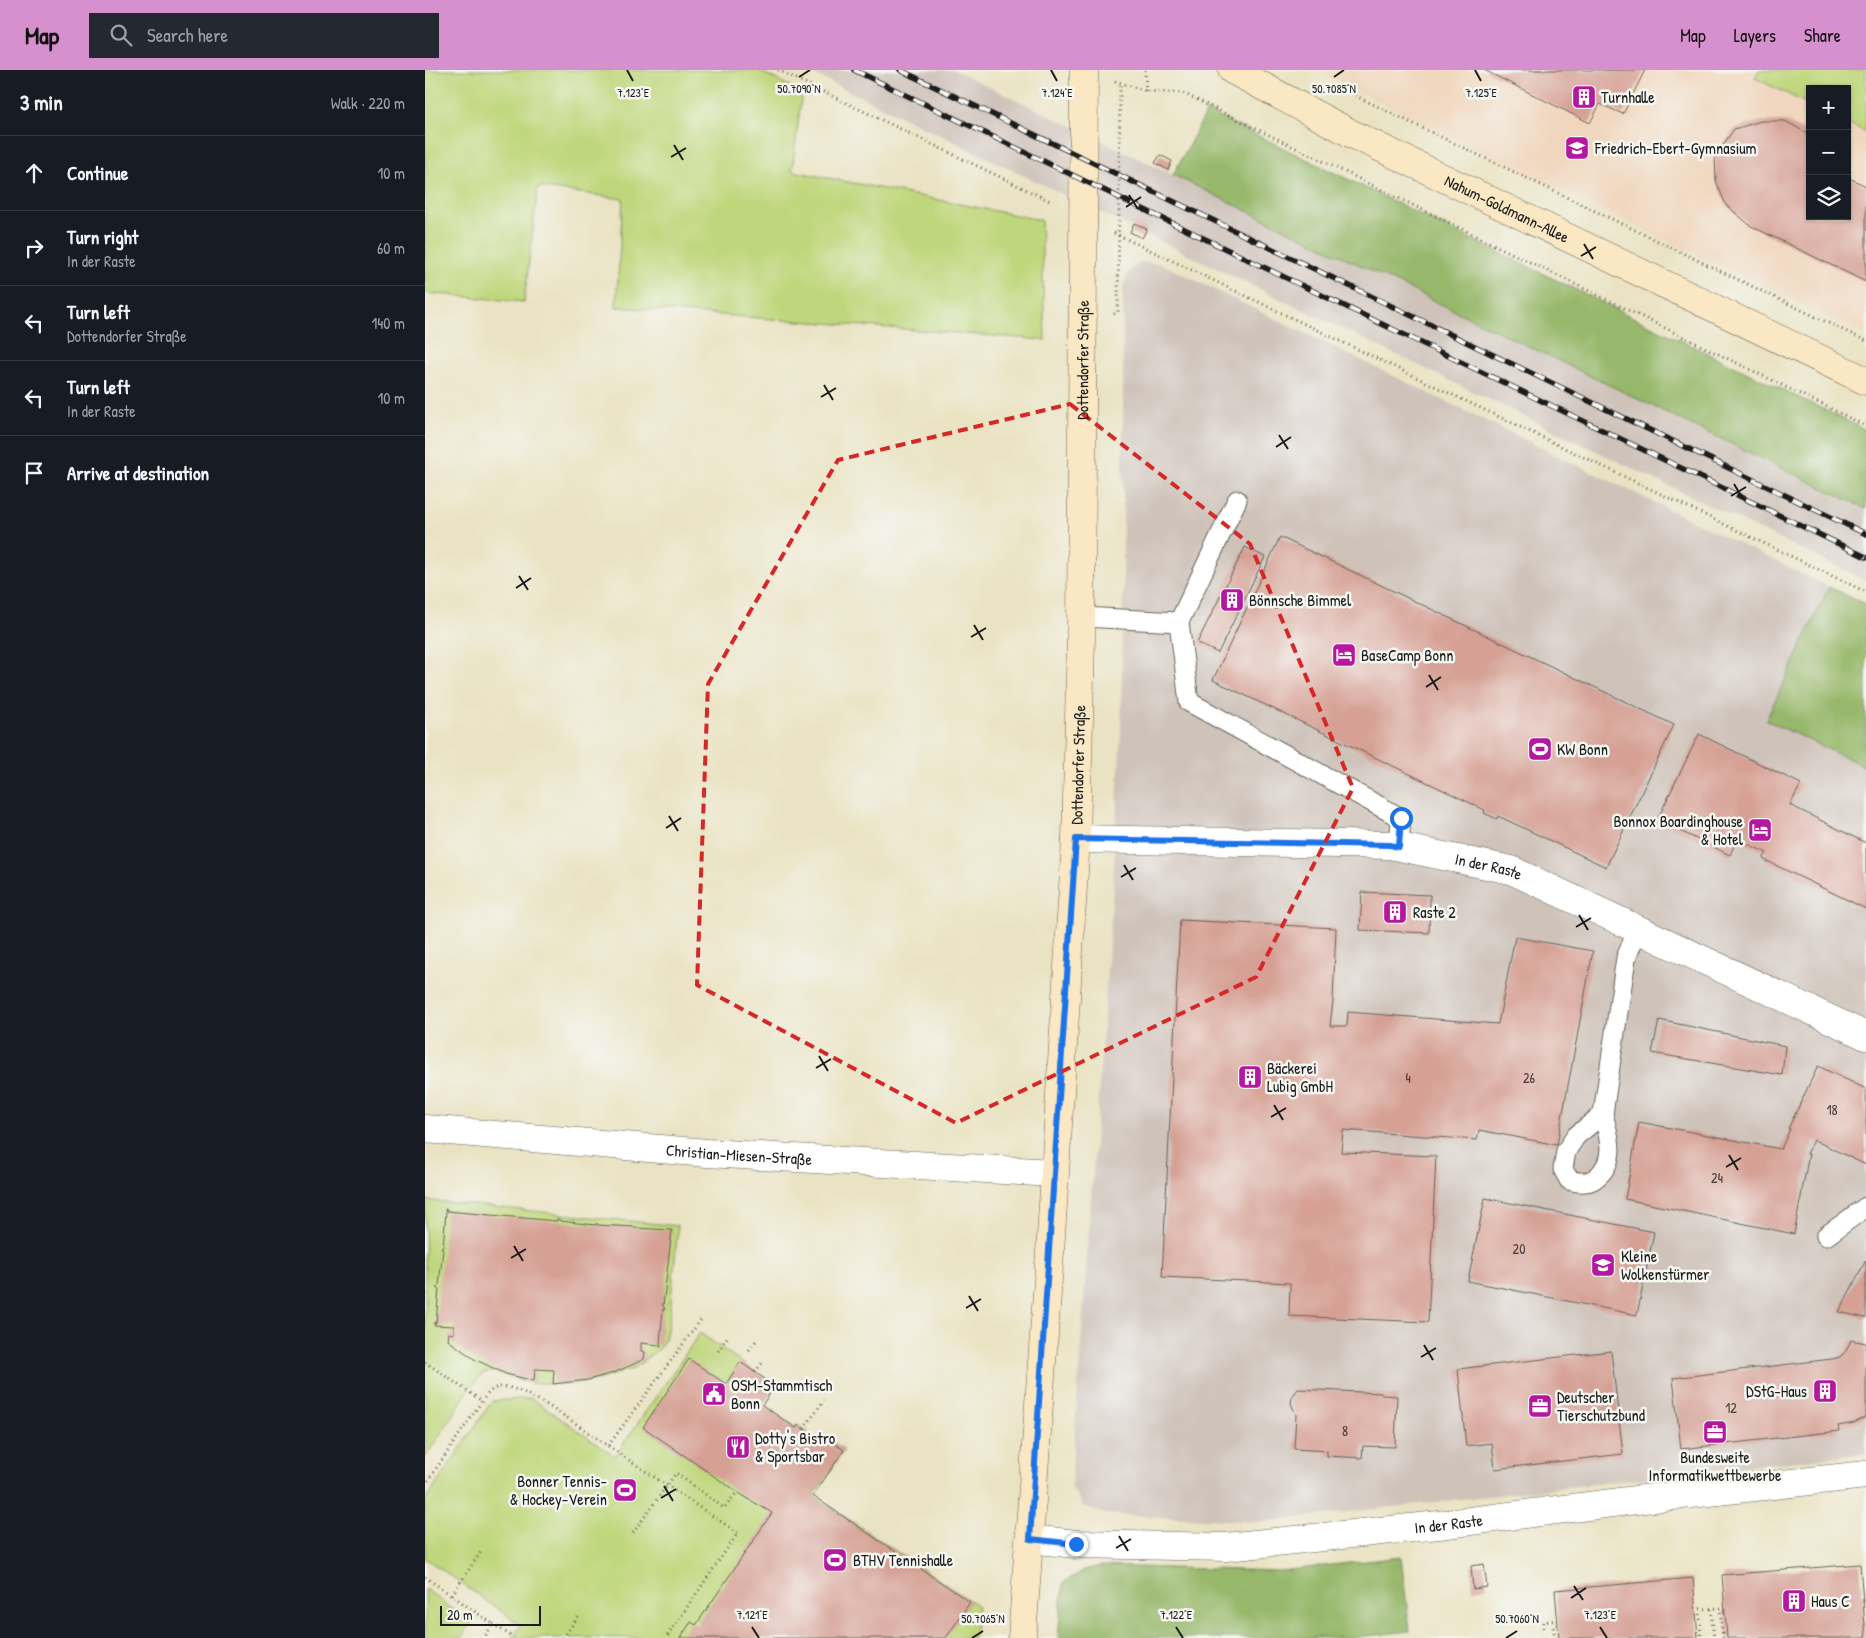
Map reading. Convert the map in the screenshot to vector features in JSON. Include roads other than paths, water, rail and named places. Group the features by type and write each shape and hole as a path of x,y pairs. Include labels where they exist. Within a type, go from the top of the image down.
{"main road":[{"name":"Dottendorfer Straße","path":"1022,1638 1076,839 1082,617 1084,70"},
{"name":"Nahum-Goldmann-Allee","path":"1232,70 1363,140 1866,381"}],"street":[{"name":"In der Raste","path":"1076,839 1380,844 1511,870 1866,1036"},
{"name":"Christian-Miesen-Straße","path":"425,1129 707,1153 1054,1173"},
{"name":"In der Raste","path":"1030,1539 1076,1544 1226,1546 1439,1524 1866,1475"}],"lane":[{"path":"1237,500 1179,622 1189,702 1401,818 1399,847"},
{"path":"1082,617 1179,622"},
{"path":"1603,1114 1626,958 1638,929"},
{"path":"1826,1236 1866,1207"}],"railway":[{"path":"854,70 1866,557"},
{"path":"900,70 1866,534"}],"place":[{"name":"Turnhalle","path":"1584,97"},
{"name":"Friedrich-Ebert-Gymnasium","path":"1577,148"},
{"name":"Bönnsche Bimmel","path":"1232,600"},
{"name":"BaseCamp Bonn","path":"1344,655"},
{"name":"KW Bonn","path":"1540,749"},
{"name":"Bonnox Boardinghouse & Hotel","path":"1760,830"},
{"name":"Raste 2","path":"1395,912"},
{"name":"Bäckerei Lubig GmbH","path":"1250,1077"},
{"name":"Kleine Wolkenstürmer","path":"1603,1265"},
{"name":"DStG-Haus","path":"1825,1391"},
{"name":"OSM-Stammtisch Bonn","path":"714,1394"},
{"name":"Deutscher Tierschutzbund","path":"1540,1406"},
{"name":"Bundesweite Informatikwettbewerbe","path":"1715,1432"},
{"name":"Dotty's Bistro & Sportsbar","path":"738,1447"},
{"name":"Bonner Tennis- & Hockey-Verein","path":"625,1490"},
{"name":"BTHV Tennishalle","path":"835,1560"},
{"name":"Haus C","path":"1794,1601"}]}
